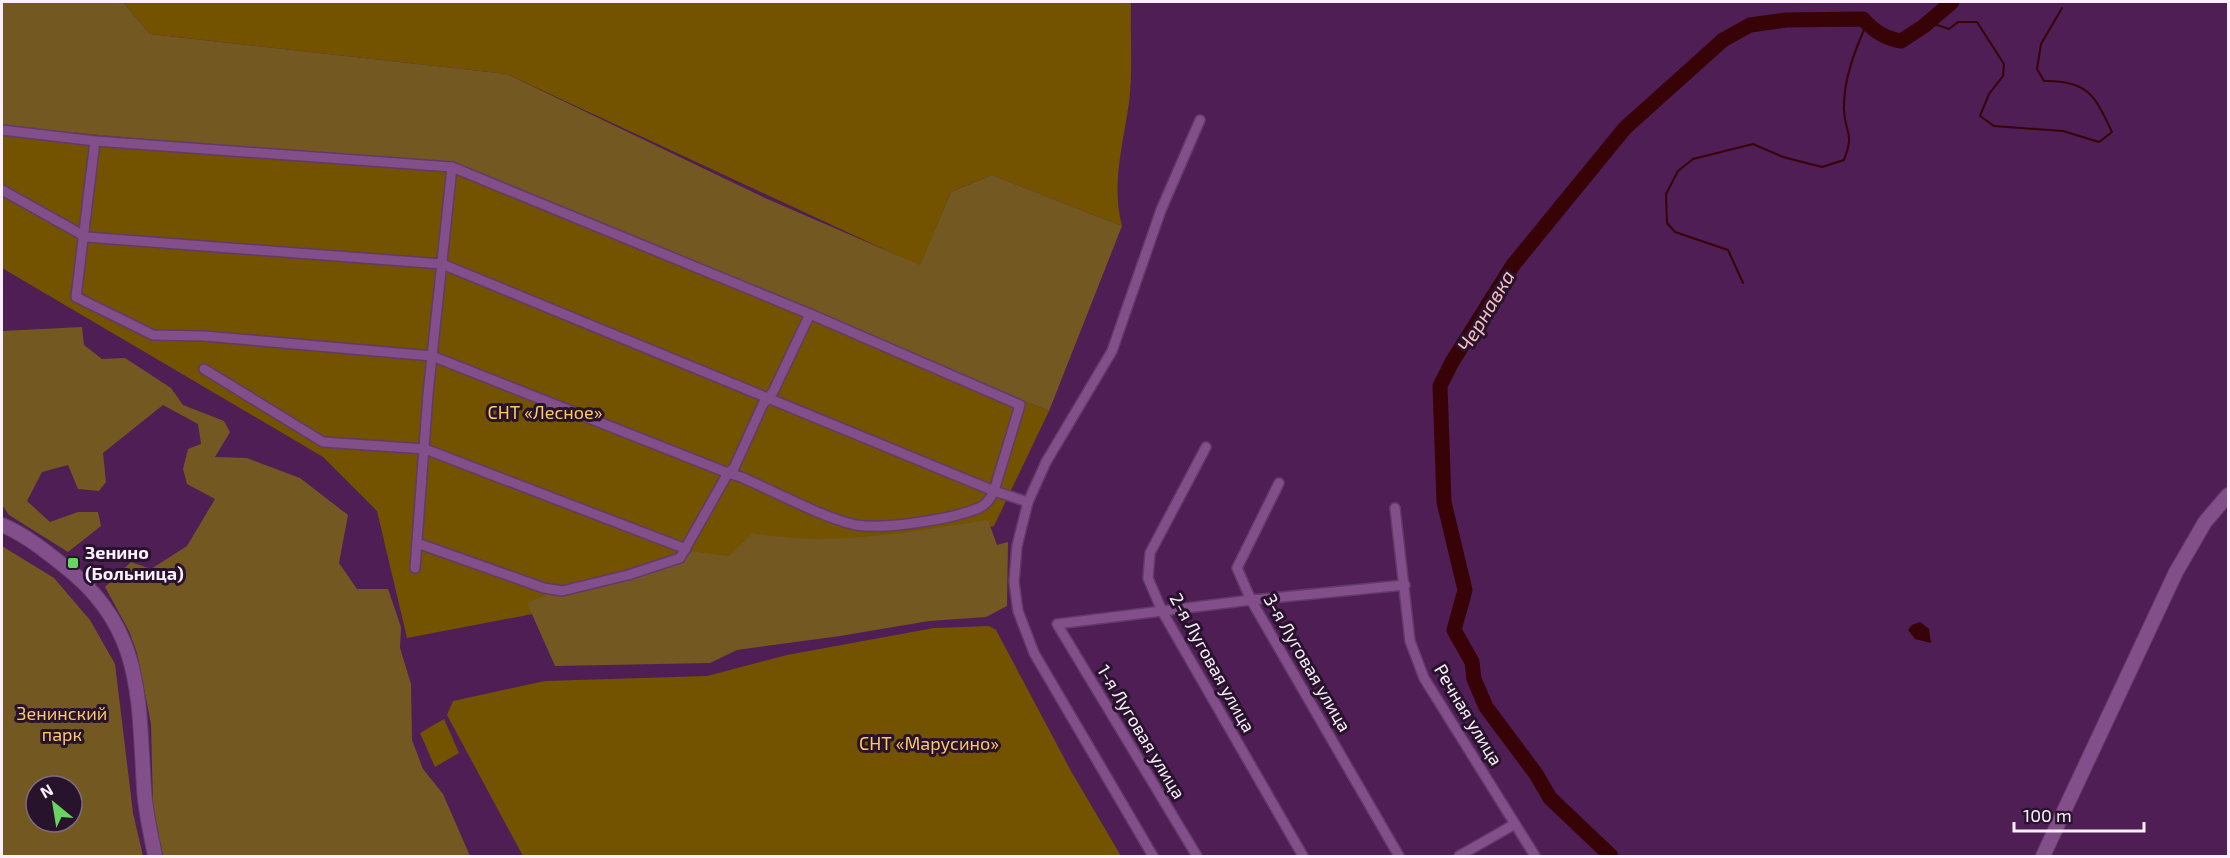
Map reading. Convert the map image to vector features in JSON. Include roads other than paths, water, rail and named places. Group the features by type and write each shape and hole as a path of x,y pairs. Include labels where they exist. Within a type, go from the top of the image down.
{"main road":[{"path":"2043,856 2176,572 2205,522 2229,495"},
{"path":"2,525 50,554 85,583 111,615 125,643 140,711 144,788 155,856"}],"street":[{"path":"1153,856 1046,675 1022,624 1014,582 1017,546 1028,502 1047,462 1112,351 1161,210 1200,120"},
{"path":"2,130 95,141 452,167 810,314 1020,405 994,491 988,502 979,508 936,520 881,526 857,525 831,517 728,473 432,356 204,336 153,335 76,297 86,237 95,141"},
{"path":"415,568 432,356 452,167"},
{"path":"2,190 86,237 442,264 994,491 1028,502"},
{"path":"417,543 544,588 562,591 628,575 680,558 728,473 734,468 810,314"},
{"path":"204,369 323,442 425,449 686,549"},
{"name":"2-я Луговая улица","path":"1206,447 1150,553 1148,578 1162,611 1303,856"},
{"name":"3-я Луговая улица","path":"1279,483 1237,568 1251,600 1399,856"},
{"name":"Речная улица","path":"1395,508 1410,641 1424,678 1535,856"},
{"path":"1162,611 1405,585"},
{"name":"1-я Луговая улица","path":"1162,611 1057,624 1197,856"},
{"path":"1459,856 1515,824"}],"waterway":[{"name":"Чернавка","path":"1611,856 1550,798 1536,774 1486,707 1474,679 1472,662 1454,630 1465,590 1444,502 1440,386 1452,362 1513,265 1625,128 1723,40 1750,25 1786,20 1863,19 1880,33 1901,41 1924,26 1952,2"},
{"path":"1928,22 1949,29 1958,22 1977,22 2004,64 2003,76 1989,94 1980,116 1994,126 2063,131 2099,142 2112,132 2095,100 2080,87 2071,83 2044,81 2037,69 2041,44 2062,8"},
{"path":"1743,283 1728,250 1675,232 1667,223 1666,194 1678,171 1693,159 1753,144 1783,157 1822,167 1844,160 1849,143 1844,110 1845,88 1854,54 1867,23"}],"place":[{"name":"Зенино (Больница)","path":"73,563"}],"park label":[{"name":"СНТ «Лесное»","path":"545,413"},
{"name":"Зенинский парк","path":"62,724"},
{"name":"СНТ «Марусино»","path":"929,744"}]}
